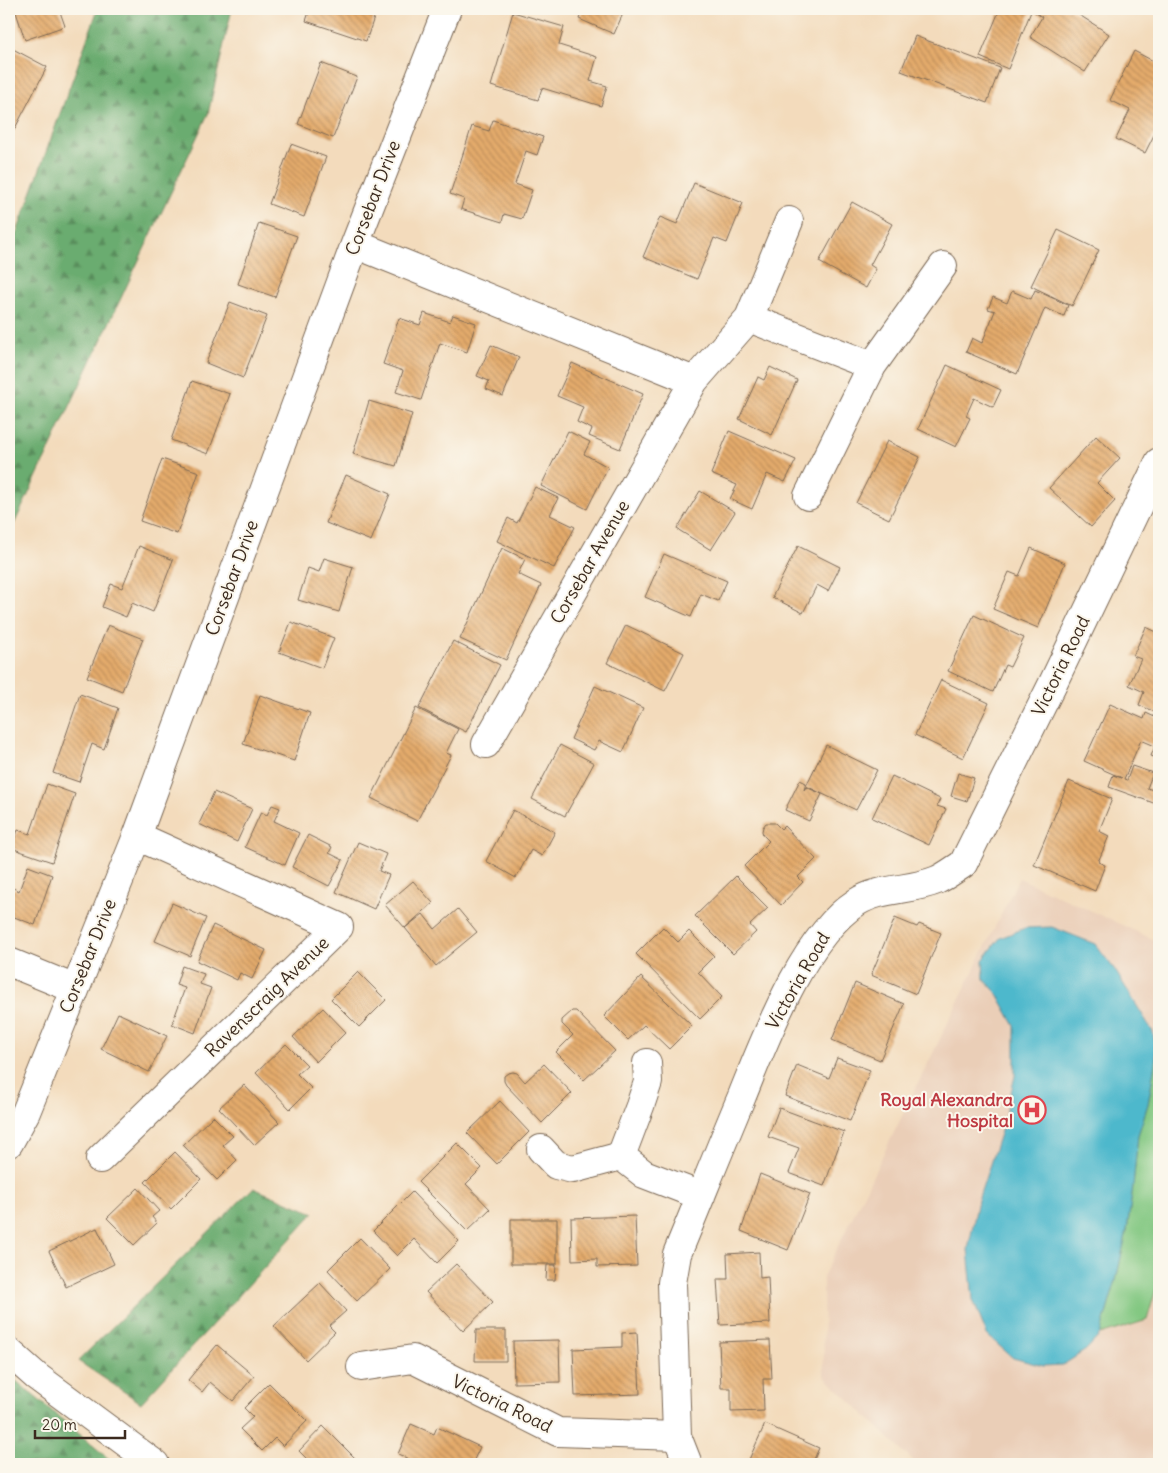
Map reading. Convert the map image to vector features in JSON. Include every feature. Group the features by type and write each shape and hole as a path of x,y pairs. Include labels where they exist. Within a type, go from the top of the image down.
{"street":[{"name":"Corsebar Drive","path":"9,1143 26,1112 137,836 356,244 447,9"},
{"name":"Corsebar Avenue","path":"486,744 694,381 749,318 789,221"},
{"path":"356,244 694,381"},
{"path":"808,496 872,366 943,266"},
{"path":"749,318 872,366"},
{"name":"Victoria Road","path":"688,1464 677,1436 672,1283 677,1254 776,1012 808,957 834,920 858,902 885,891 937,880 963,864 1052,685 1159,462"},
{"name":"Ravenscraig Avenue","path":"100,1159 339,927 137,836"},
{"path":"9,962 75,989"},
{"path":"621,1156 648,1082 647,1063"},
{"path":"541,1149 556,1165 573,1168 621,1156"},
{"path":"621,1156 644,1174 701,1196"},
{"path":"9,1352 36,1376 154,1464"},
{"name":"Victoria Road","path":"361,1366 413,1359 558,1432 677,1436"}],"shaded area":[{"name":"Royal Alexandra Hospital","path":"1019,878 1159,942 1159,1464 916,1464 824,1376 823,1277"}],"green space":[{"path":"98,9 232,9 208,114 9,535 9,254"},
{"path":"1159,1055 1159,1279 1147,1320 1100,1335 1116,1280 1127,1230 1138,1135 1148,1104 1156,1057"},
{"path":"253,1188 314,1213 141,1403 78,1361"},
{"path":"9,1375 115,1464 9,1464"}],"water":[{"path":"1052,927 1095,944 1115,970 1153,1032 1156,1057 1148,1104 1138,1135 1127,1230 1116,1280 1100,1335 1086,1350 1063,1365 1043,1366 1013,1358 987,1335 973,1300 968,1250 978,1200 1003,1125 1015,1076 1015,1026 996,992 984,979 983,960 1000,938 1025,928"}],"building":[{"path":"15,9 59,9 65,26 25,40"},
{"path":"310,9 377,9 366,41 306,21"},
{"path":"583,9 625,9 614,34 579,19"},
{"path":"1000,9 1032,9 1008,69 980,57"},
{"path":"1035,9 1070,9 1109,34 1085,72 1030,37 1042,17 1033,11"},
{"path":"513,12 564,27 559,45 597,57 590,81 607,86 601,106 542,88 538,100 491,86"},
{"path":"915,36 1000,68 987,103 901,71"},
{"path":"13,49 47,67 12,134 9,132 9,58"},
{"path":"1134,51 1159,64 1159,125 1145,153 1116,139 1130,110 1110,100"},
{"path":"321,63 357,77 333,138 298,124"},
{"path":"493,120 543,137 537,155 526,151 515,184 532,190 522,219 504,214 502,222 461,209 464,199 450,194 472,126 489,131"},
{"path":"291,144 326,157 304,217 269,204"},
{"path":"694,183 743,203 727,243 714,238 697,279 643,257 660,217 677,224"},
{"path":"852,202 892,224 870,265 876,269 866,288 819,262"},
{"path":"259,223 297,236 275,297 238,284"},
{"path":"1058,230 1099,250 1072,306 1031,286"},
{"path":"1035,290 1068,305 1064,316 1045,308 1017,374 966,352 972,338 982,343 995,311 988,309 993,297 1007,303 1012,291 1031,299"},
{"path":"230,302 267,316 243,378 206,363"},
{"path":"424,313 450,322 453,315 476,323 467,352 440,343 421,400 396,392 403,371 383,364 399,318 420,325"},
{"path":"491,345 519,357 503,396 486,389 489,381 477,376"},
{"path":"572,363 643,394 620,449 589,436 592,429 577,422 583,407 557,396"},
{"path":"947,365 1001,390 993,407 974,398 966,416 970,418 956,447 918,429"},
{"path":"770,367 797,380 772,435 739,419 758,377 764,380"},
{"path":"192,381 230,394 208,454 171,440"},
{"path":"369,401 412,414 396,466 353,454"},
{"path":"568,431 590,442 584,454 608,467 587,509 541,486"},
{"path":"729,431 796,460 785,482 767,474 752,509 730,499 737,485 711,474"},
{"path":"1096,436 1120,458 1097,483 1115,501 1091,527 1049,488"},
{"path":"887,441 920,457 889,519 856,503"},
{"path":"162,459 199,472 177,534 140,521"},
{"path":"346,475 390,494 371,541 326,523"},
{"path":"535,487 558,498 550,515 575,527 554,568 497,541 508,518 517,523"},
{"path":"700,491 735,512 711,550 677,529"},
{"path":"139,546 173,560 153,612 132,603 126,617 102,607 111,584 122,588"},
{"path":"798,546 840,567 828,591 817,585 803,613 772,597"},
{"path":"502,548 525,559 518,574 541,585 506,660 460,639"},
{"path":"1031,548 1065,563 1038,628 993,609 1009,572 1019,576"},
{"path":"664,554 727,581 718,601 701,594 691,617 645,597"},
{"path":"324,558 353,567 339,612 298,600 308,568 319,572"},
{"path":"974,615 1024,638 1010,667 1005,665 993,692 948,671"},
{"path":"291,622 334,638 322,668 279,652"},
{"path":"108,625 143,639 122,691 87,677"},
{"path":"626,625 684,653 665,691 607,663"},
{"path":"1146,627 1159,633 1159,714 1139,705 1144,692 1129,685 1141,659 1133,656"},
{"path":"453,641 500,665 466,732 419,708"},
{"path":"941,680 989,703 963,758 915,735"},
{"path":"595,686 643,708 623,752 599,741 594,750 571,739"},
{"path":"80,694 118,708 104,749 92,744 79,782 53,773"},
{"path":"260,695 310,713 294,761 243,744"},
{"path":"1110,704 1144,719 1146,713 1159,719 1159,759 1151,756 1155,746 1141,740 1124,779 1127,780 1132,766 1153,773 1147,788 1159,792 1159,805 1109,787 1113,775 1122,778 1084,761"},
{"path":"416,708 458,729 446,753 451,755 417,821 371,798"},
{"path":"560,745 594,763 565,816 532,799"},
{"path":"826,745 877,770 856,810 806,786"},
{"path":"958,773 974,778 967,801 951,796"},
{"path":"892,776 940,799 937,806 946,809 929,845 872,818"},
{"path":"800,780 806,783 804,790 806,787 822,794 809,821 785,810"},
{"path":"1069,781 1112,799 1099,831 1109,836 1098,862 1105,865 1095,891 1034,865"},
{"path":"47,784 75,794 52,862 11,848 18,830 30,834"},
{"path":"214,792 252,809 237,842 199,824"},
{"path":"272,805 280,808 274,821 299,833 285,865 245,847 261,812 267,815"},
{"path":"513,810 555,832 542,856 531,850 516,878 486,861"},
{"path":"766,823 775,823 781,829 784,826 816,859 798,877 803,882 781,905 744,866 769,841 762,831"},
{"path":"308,835 332,847 329,853 343,860 329,886 292,867"},
{"path":"358,842 386,854 379,871 389,875 374,909 336,892"},
{"path":"28,866 52,875 35,925 9,915 9,892 11,887 19,891"},
{"path":"736,876 768,908 750,925 756,932 733,954 695,916"},
{"path":"413,881 433,903 405,928 385,905"},
{"path":"172,903 206,918 190,956 155,941"},
{"path":"458,909 477,932 436,966 405,928 423,914 435,929"},
{"path":"895,918 917,927 919,924 941,933 916,994 871,975"},
{"path":"213,925 266,950 252,979 240,973 237,980 197,961"},
{"path":"663,927 678,942 689,931 714,956 698,972 722,997 700,1019 636,954"},
{"path":"182,966 204,974 200,984 211,988 195,1033 172,1024 185,988 176,985"},
{"path":"358,972 386,1000 359,1027 331,999"},
{"path":"641,977 692,1026 669,1049 644,1025 628,1040 604,1016"},
{"path":"855,983 904,1004 880,1060 832,1040"},
{"path":"323,1008 346,1032 316,1062 293,1037"},
{"path":"572,1011 576,1011 615,1051 584,1080 556,1052 573,1035 562,1024 562,1020"},
{"path":"118,1013 167,1036 149,1072 101,1049"},
{"path":"286,1044 307,1065 297,1074 311,1088 290,1109 256,1073"},
{"path":"837,1058 870,1070 850,1121 785,1096 797,1065 829,1078"},
{"path":"544,1064 572,1093 542,1123 506,1085 504,1076 508,1073 517,1073 525,1082"},
{"path":"244,1085 279,1122 254,1145 219,1108"},
{"path":"500,1101 529,1132 497,1164 467,1133"},
{"path":"779,1108 844,1132 824,1186 789,1173 799,1148 768,1137"},
{"path":"213,1116 233,1136 223,1145 237,1160 217,1180 183,1145"},
{"path":"457,1143 482,1168 466,1184 490,1209 467,1231 418,1182"},
{"path":"175,1152 201,1179 171,1209 145,1182"},
{"path":"760,1174 810,1194 788,1250 741,1231"},
{"path":"138,1188 159,1211 152,1217 157,1223 134,1245 107,1218"},
{"path":"412,1192 459,1241 437,1263 414,1239 397,1256 373,1231"},
{"path":"635,1216 637,1266 597,1267 597,1259 572,1260 571,1218"},
{"path":"511,1219 557,1219 557,1264 511,1264"},
{"path":"97,1228 114,1264 66,1287 49,1251"},
{"path":"360,1238 390,1269 357,1301 328,1270"},
{"path":"759,1252 760,1278 768,1277 770,1323 720,1325 717,1279 728,1279 727,1254"},
{"path":"456,1264 493,1302 463,1331 426,1292"},
{"path":"547,1265 556,1265 555,1280 546,1280"},
{"path":"320,1283 346,1311 329,1326 335,1332 306,1360 274,1326"},
{"path":"476,1330 506,1330 506,1361 475,1361"},
{"path":"637,1332 640,1394 575,1396 573,1349 622,1347 622,1333"},
{"path":"559,1340 560,1382 514,1383 513,1341"},
{"path":"770,1340 772,1379 763,1379 764,1411 731,1412 731,1388 721,1388 719,1342"},
{"path":"217,1345 254,1376 233,1401 210,1382 202,1392 188,1380"},
{"path":"269,1383 307,1421 283,1446 275,1438 262,1451 240,1429 253,1417 244,1408"},
{"path":"411,1424 434,1434 437,1427 480,1447 472,1464 419,1464 398,1454"},
{"path":"765,1424 819,1448 812,1464 747,1464"},
{"path":"323,1426 361,1464 304,1464 308,1460 299,1451"},
{"path":"832,1459 841,1464 829,1464"}],"place":[{"name":"Royal Alexandra Hospital","path":"1032,1110"}]}
